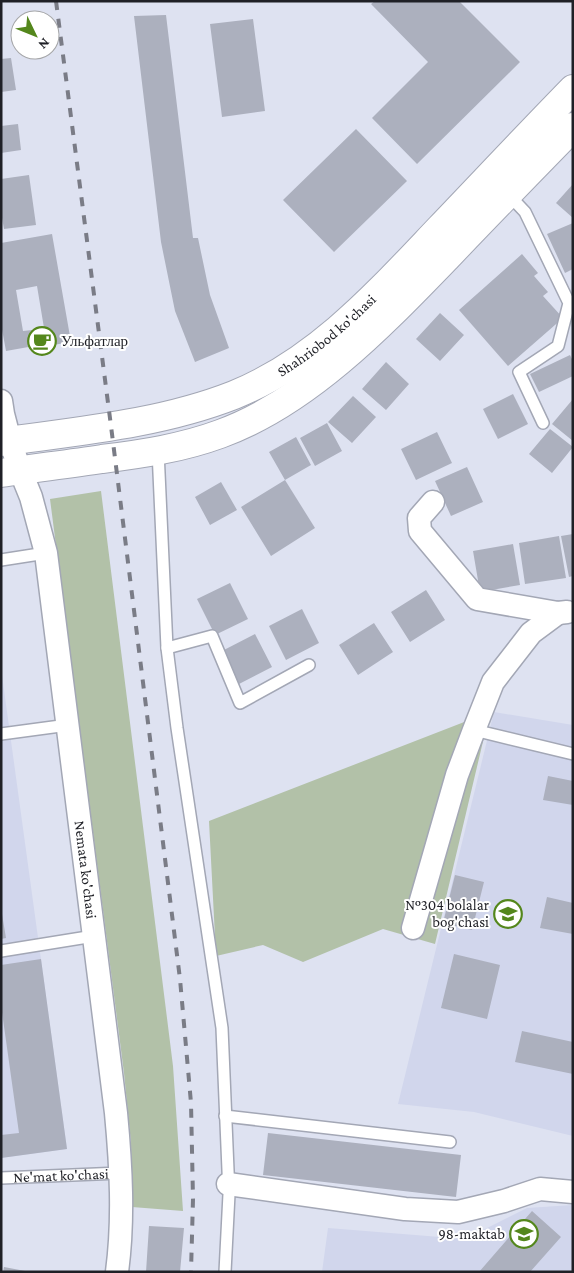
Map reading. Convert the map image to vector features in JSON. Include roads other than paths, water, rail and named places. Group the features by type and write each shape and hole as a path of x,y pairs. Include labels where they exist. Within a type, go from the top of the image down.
{"main road":[{"name":"Shahriobod ko'chasi","path":"6,441 133,422 195,408 236,394 294,363 329,338 352,318 573,89"},
{"name":"Shahriobod ko'chasi","path":"10,472 136,455 201,441 239,426 276,407 340,360 384,321 573,126"}],"street":[{"path":"1,401 10,472"},
{"name":"Nemata ko'chasi","path":"10,472 31,497 46,553 116,1113 121,1232 117,1272"},
{"path":"433,502 419,518 420,531 477,599 566,612"},
{"path":"412,928 457,775 494,682 531,632 566,612"},
{"path":"228,1184 405,1209 458,1212 504,1201 540,1189 573,1192"}],"lane":[{"path":"508,194 525,212 569,303 558,346 518,372 543,423"},
{"path":"158,451 167,648 177,728 222,1028 229,1194 225,1272"},
{"path":"1,560 46,553"},
{"path":"167,648 212,636 240,702 309,665"},
{"path":"1,734 68,725"},
{"path":"474,730 573,754"},
{"path":"1,951 94,936"},
{"path":"225,1116 450,1142"},
{"name":"Ne'mat ko'chasi","path":"1,1178 120,1173"}],"railway":[{"path":"56,1 180,979 191,1103 193,1199 191,1272"}],"place":[{"name":"Ульфатлар","path":"42,341"},
{"name":"№304 bolalar bog'chasi","path":"508,914"},
{"name":"98-maktab","path":"524,1234"}]}
